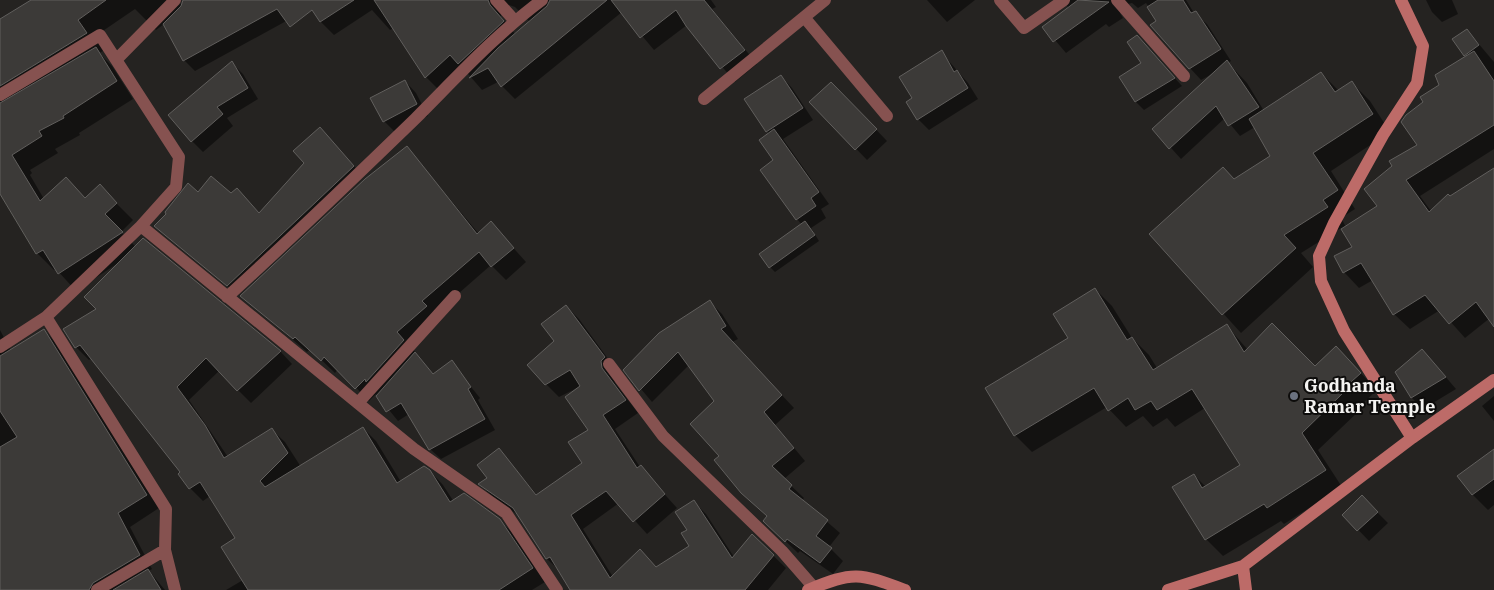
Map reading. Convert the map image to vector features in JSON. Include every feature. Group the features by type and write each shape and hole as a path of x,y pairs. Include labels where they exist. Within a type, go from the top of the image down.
{"street":[{"path":"116,60 175,0"},
{"path":"496,0 515,21"},
{"path":"227,297 302,229 480,52 542,0"},
{"path":"704,99 825,0"},
{"path":"1000,0 1024,28 1064,0"},
{"path":"1117,0 1184,76"},
{"path":"1401,0 1423,46 1417,84 1384,135 1334,223 1319,256 1322,281 1344,331 1412,438"},
{"path":"804,17 888,116"},
{"path":"0,95 100,35 179,157 176,187 141,226 46,317 0,347"},
{"path":"141,226 414,449 506,513 557,590"},
{"path":"358,403 455,296"},
{"path":"46,317 166,509 165,550 175,590"},
{"path":"609,364 664,436 782,551 812,589 848,575 870,577 905,590"},
{"path":"1168,590 1243,566 1412,438 1494,380"},
{"path":"97,590 165,550"},
{"path":"1243,566 1246,590"}],"building":[{"path":"31,0 106,0 78,20 87,33 0,86 0,19"},
{"path":"183,0 354,0 320,22 312,10 290,27 277,9 183,61 163,24 181,6"},
{"path":"374,0 488,0 504,21 458,64 450,55 425,78"},
{"path":"550,0 607,0 501,87 488,68 469,78 498,48 547,6"},
{"path":"611,0 704,0 745,50 720,69 686,26 676,10 640,38"},
{"path":"1078,0 1109,2 1053,42 1042,27"},
{"path":"1158,0 1183,0 1191,13 1196,11 1221,49 1189,69 1150,25 1156,21 1147,7"},
{"path":"1467,29 1479,45 1464,56 1452,39"},
{"path":"1137,35 1175,78 1135,102 1119,77 1141,63 1127,42"},
{"path":"96,47 117,81 63,116 64,118 39,131 42,136 12,155 40,201 66,177 85,198 100,184 117,203 105,214 123,232 58,274 43,250 36,254 0,194 0,103"},
{"path":"942,50 954,72 957,70 968,88 917,120 906,102 912,98 899,77"},
{"path":"1474,51 1494,81 1494,125 1406,180 1429,212 1448,194 1450,196 1494,168 1494,327 1476,302 1449,324 1425,295 1393,315 1361,263 1343,273 1334,256 1352,247 1341,229 1377,206 1364,189 1392,166 1389,161 1417,145 1401,122 1406,115 1423,102 1420,97 1439,85 1435,75"},
{"path":"1227,60 1259,107 1228,126 1216,106 1169,149 1152,129"},
{"path":"232,61 248,88 217,107 223,114 191,142 168,115"},
{"path":"1321,72 1335,92 1352,81 1373,114 1313,153 1338,190 1323,200 1328,207 1284,235 1296,248 1222,315 1149,234 1223,167 1234,179 1270,156 1249,119"},
{"path":"781,75 803,108 766,132 744,99"},
{"path":"405,80 417,104 383,122 370,98"},
{"path":"831,82 877,129 855,150 809,102"},
{"path":"320,127 354,166 227,286 154,226 166,214 165,212 188,183 198,192 211,176 231,193 237,188 259,213 304,163 293,151"},
{"path":"774,129 819,192 811,198 816,206 796,220 760,170 773,160 759,140"},
{"path":"407,146 477,234 491,221 514,248 491,267 479,252 422,301 427,306 397,332 404,340 366,382 365,379 355,389 324,357 321,361 295,337 293,339 240,296 365,179"},
{"path":"805,221 815,235 769,268 759,254"},
{"path":"143,238 281,351 237,391 206,358 177,387 205,425 224,458 272,428 288,453 260,481 265,487 363,427 397,483 424,466 430,470 450,502 464,493 500,519 533,568 499,590 248,590 221,547 235,538 200,482 189,489 178,474 180,472 80,345 75,348 63,329 96,309 84,297"},
{"path":"1095,288 1127,340 1132,337 1153,370 1227,324 1244,352 1272,323 1315,366 1336,346 1361,373 1342,390 1344,392 1302,433 1326,470 1267,508 1264,504 1205,540 1172,487 1194,474 1202,488 1240,465 1192,389 1157,410 1151,401 1135,410 1128,398 1108,411 1094,388 1014,436 985,388 1068,338 1053,314"},
{"path":"710,300 726,326 721,329 782,395 764,412 794,448 772,466 792,485 789,489 828,520 816,536 832,548 820,563 787,539 785,542 763,521 767,516 741,493 714,460 719,456 690,424 714,401 678,352 639,391 623,370 659,333"},
{"path":"566,305 605,357 601,361 602,368 626,400 603,415 637,468 641,465 665,494 633,522 606,491 571,515 610,578 640,549 656,567 689,546 681,533 687,530 675,512 694,500 732,558 752,534 774,555 745,590 570,590 550,557 546,559 513,508 478,484 487,478 477,465 499,448 536,495 582,463 568,442 588,430 565,397 580,386 570,370 545,385 527,365 554,341 541,324"},
{"path":"44,329 147,495 118,513 140,555 93,583 89,590 0,590 0,447 17,437 0,411 0,356"},
{"path":"1422,349 1446,377 1411,398 1395,372"},
{"path":"415,352 433,374 452,360 471,387 468,389 485,419 429,450 401,403 386,412 376,396"},
{"path":"1494,449 1494,479 1472,495 1457,476"},
{"path":"1362,495 1378,512 1357,531 1342,515"},
{"path":"148,569 161,590 113,590"}],"place":[{"name":"Godhanda Ramar Temple","path":"1294,396"}]}
